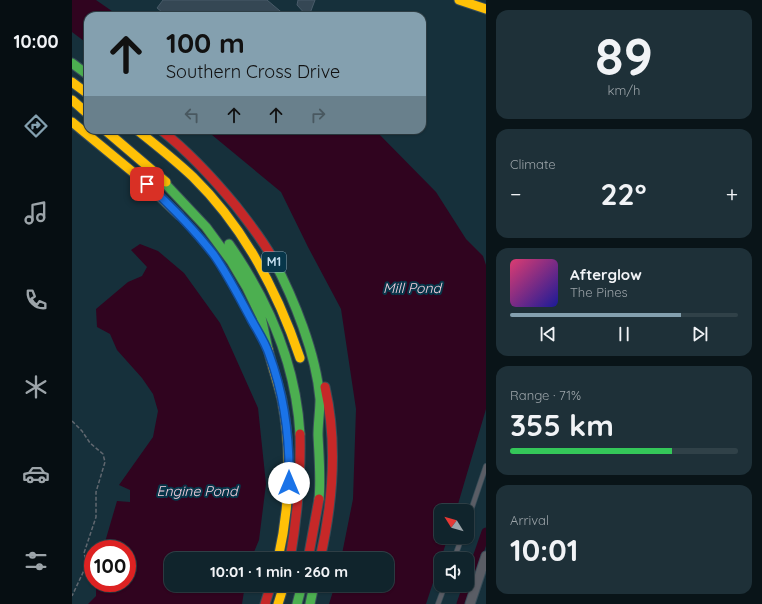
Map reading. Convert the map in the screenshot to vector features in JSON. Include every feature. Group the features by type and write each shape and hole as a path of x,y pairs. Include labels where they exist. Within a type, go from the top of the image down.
{"main road":[{"path":"459,0 486,8"},
{"path":"72,63 84,72"},
{"path":"72,82 84,91"},
{"path":"72,100 84,110"},
{"path":"72,122 84,132"},
{"path":"86,134 136,174 185,221"},
{"path":"111,134 158,176 196,205 217,228 243,264 263,301 278,335 291,376 299,416 301,482 291,552"},
{"name":"M1","path":"142,134 194,177 220,206 245,240 277,297 295,342 302,367"},
{"name":"M1","path":"166,134 198,162 220,186 261,238 278,269 297,311 314,368 320,395 318,430 320,462 318,509 309,552"},
{"path":"176,134 207,160 235,192 263,229 281,261 301,304 323,374 332,439 330,492 326,533 322,552"},
{"path":"158,176 210,234 230,260 246,287 261,318 284,410 287,441 289,472 288,505 284,535 280,552"},
{"path":"254,325 269,352"},
{"name":"M1","path":"311,406 318,430"},
{"path":"265,604 269,592"},
{"path":"278,604 282,592"},
{"path":"297,604 300,592"},
{"path":"310,604 313,592"}],"street":[{"path":"470,604 482,581 486,556"}],"lane":[{"path":"473,504 486,466"},
{"path":"438,604 442,592"}],"path":[{"path":"72,421 82,431 90,443 103,454 105,462 96,492 96,517 84,553 87,564 72,596"}],"water":[{"path":"72,0 96,0 113,12 84,12 84,41 72,32"},
{"name":"Mill Pond","path":"211,134 379,134 436,192 466,239 483,256 486,265 486,409 458,504 434,504 434,544 446,544 443,552 434,552 434,580 426,604 329,604 333,592 394,592 394,552 342,552 353,499 356,409 341,309 281,192"},
{"name":"Engine Pond","path":"140,244 158,251 184,273 220,323 258,408 266,484 259,540 254,552 164,552 164,592 244,592 242,604 88,604 96,596 96,592 136,592 136,540 106,540 117,501 130,502 130,490 119,485 153,437 158,411 153,394 142,378 117,350 110,334 97,327 96,309 128,282 142,276 147,267 131,250"}],"building":[{"path":"163,0 267,0 281,12 162,12 157,8"},
{"path":"298,0 315,0 310,12 303,12 297,5"}],"waterway":[{"path":"461,604 486,532"}],"traffic: fast":[{"path":"72,63 84,72"},
{"path":"158,176 206,227 231,261 247,288 261,317 268,349"},
{"path":"229,244 256,288 278,334 293,383 300,434"},
{"path":"273,259 289,291 303,327 318,381 320,399 318,435 320,475 319,499"},
{"path":"297,604 300,592"},
{"path":"310,604 313,592"}],"traffic: slow":[{"path":"459,0 486,9"},
{"path":"72,82 84,91"},
{"path":"72,100 84,110"},
{"path":"72,122 84,132"},
{"path":"87,134 140,178 179,215"},
{"path":"110,134 166,182"},
{"path":"142,134 193,177 211,196 243,238 257,261 281,308 300,358"},
{"path":"268,349 282,400 287,440 287,499 279,552"},
{"path":"278,604 282,592"}],"traffic: jam":[{"path":"166,134 191,156 219,185 256,232 273,259"},
{"path":"321,552 331,495 333,451 332,430 325,387"},
{"path":"291,552 298,497 300,434"},
{"path":"309,552 319,499"},
{"path":"265,604 269,592"}],"route":[{"path":"147,184 190,226 214,256 232,284 269,352 284,410 289,483"}]}
